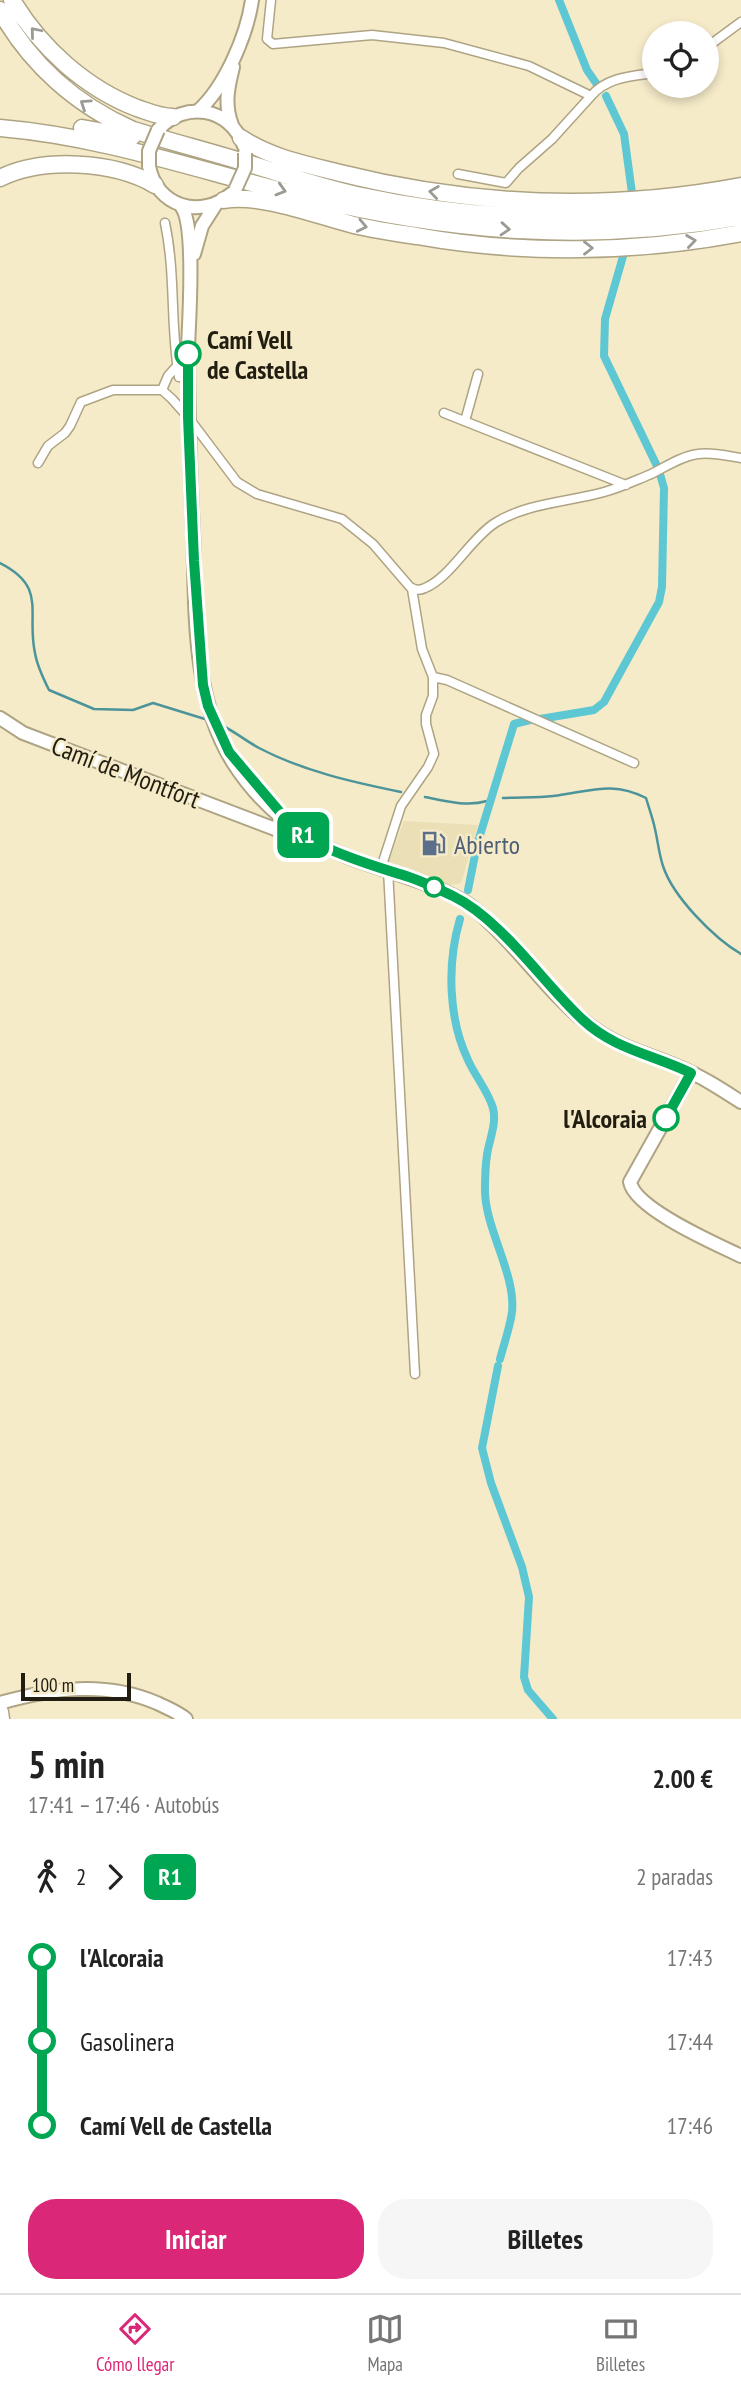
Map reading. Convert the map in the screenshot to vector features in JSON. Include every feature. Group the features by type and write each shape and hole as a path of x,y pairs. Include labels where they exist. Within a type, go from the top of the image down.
{"highway":[{"path":"12,0 43,41 89,82 131,105 164,117 173,117"},
{"path":"0,9 27,51 74,97 133,130 263,170 354,194 453,211 501,216 622,216"},
{"path":"0,120 35,122 119,134 263,170"},
{"path":"0,128 82,138 133,149 306,197 439,224 538,232 622,216"},
{"path":"239,139 267,154 373,181 430,192 492,199 559,202 622,216 643,223 671,244 741,233"},
{"path":"0,178 36,166 67,165 117,171 155,185"},
{"path":"226,197 247,198 357,225 461,242 551,248 619,248 643,223 741,186"},
{"path":"643,223 741,202"},
{"path":"643,223 741,217"},
{"path":"0,1713 1,1719"}],"main road":[{"path":"190,290 196,242 202,226 245,168 239,139 228,116 227,100 252,0"},
{"path":"198,111 212,96 223,78 241,40"},
{"path":"239,139 213,113 185,112 173,117 158,130 149,151 149,166 155,185 169,200 186,211 188,221 188,417 200,665 208,706 220,735 239,771 265,803 281,817 320,841 468,903 502,934 583,1021 608,1040 691,1073 741,1102"},
{"path":"181,206 199,208 226,197"},
{"name":"Camí de Montfort","path":"0,718 23,733 254,819 272,829 320,841"},
{"path":"229,752 281,817"},
{"path":"256,783 320,841"},
{"path":"254,819 260,816 265,803"},
{"path":"254,819 281,817"},
{"path":"272,829 281,817"},
{"path":"691,1073 630,1182 632,1190 664,1216 741,1256"},
{"path":"0,1703 66,1689 110,1689 151,1701 186,1719"}],"street":[{"path":"271,0 267,38 273,44 372,35 444,43 529,66 591,96"},
{"path":"719,38 741,22"},
{"path":"458,174 506,183 608,82 642,75"},
{"path":"165,223 173,278 179,377"},
{"path":"162,390 168,376 177,366"},
{"path":"465,421 478,374"},
{"path":"38,463 48,446 70,426 81,402 113,390 162,390 188,417 237,482 257,494 342,519 373,544 412,589 422,649 433,677 433,696 426,715 426,724 434,754 401,806 380,867 415,1374"},
{"path":"444,413 626,485"},
{"path":"412,589 426,588 447,571 476,538 497,522 540,506 626,485 681,459 698,454 741,458"},
{"path":"433,677 447,680 634,763"}],"shaded area":[{"name":"Abierto","path":"404,821 478,825 461,883 445,886 388,863"}],"waterway":[{"path":"559,0 587,70 596,83"},
{"path":"606,96 624,134 632,193"},
{"path":"624,253 605,319 604,356 657,466"},
{"path":"540,719 594,710 604,702 659,602 662,587 664,488 660,474"},
{"path":"0,563 15,572 30,591 36,658 49,690 94,709 133,710 153,703 208,720"},
{"path":"468,890 477,845 514,724 534,719"},
{"path":"221,725 259,748 293,763 346,780 401,792"},
{"path":"503,798 547,797 611,788 646,798 660,857 668,878 696,916 741,954"},
{"path":"425,797 448,802 487,801"},
{"path":"460,919 453,954 453,1009 461,1044 493,1108 494,1120 486,1160 485,1192 490,1222 510,1283 512,1298 511,1318 500,1359"},
{"path":"498,1366 482,1448 491,1483 522,1567 529,1597 524,1677 528,1690 553,1719"}],"bus line":[{"name":"R1","path":"188,354 188,417 200,665 208,706 229,752 279,811 281,817 304,835 348,858 411,878 468,903 502,934 583,1021 608,1040 691,1073 666,1118"}],"place":[{"name":"Camí Vell de Castella","path":"188,354"},
{"name":"Abierto","path":"434,844"},
{"name":"l'Alcoraia","path":"666,1118"}]}
